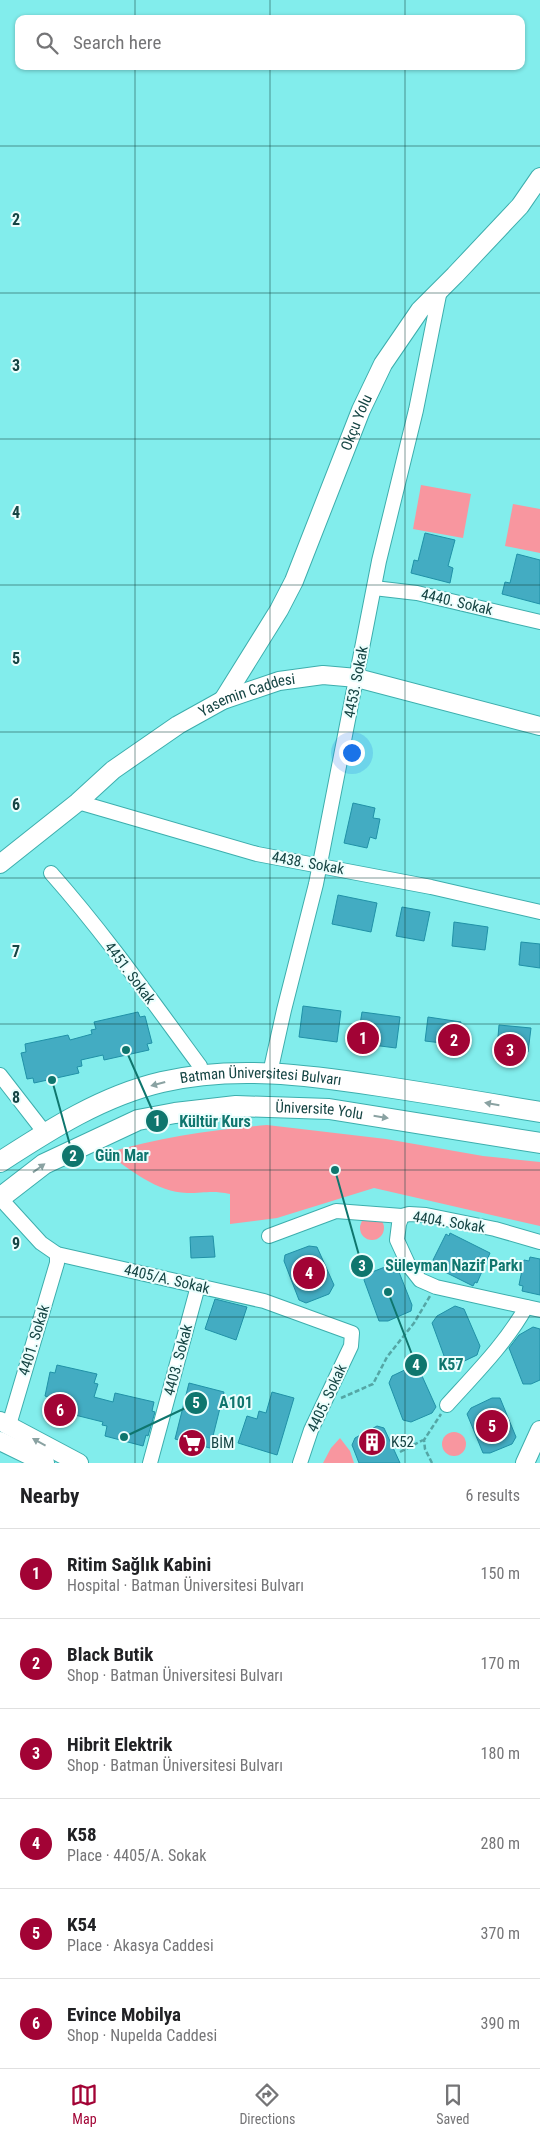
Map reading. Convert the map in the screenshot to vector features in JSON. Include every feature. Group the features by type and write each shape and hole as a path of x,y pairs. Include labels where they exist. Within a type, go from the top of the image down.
{"main road":[{"name":"Batman Üniversitesi Bulvarı","path":"0,1162 84,1110 123,1094 163,1082 230,1072 315,1076 539,1108"},
{"name":"Üniversite Yolu","path":"0,1198 44,1164 138,1120 175,1113 236,1106 329,1109 540,1143"}],"street":[{"name":"Okçu Yolu","path":"223,700 279,610 294,581 361,410 383,364 420,310 520,206 540,177"},
{"name":"4453. Sokak","path":"270,1073 320,864 374,588 416,410 440,290"},
{"name":"4440. Sokak","path":"374,588 417,593 540,622"},
{"name":"Yasemin Caddesi","path":"0,864 122,764 178,725 223,700 279,681 323,675 357,678 540,726"},
{"name":"4438. Sokak","path":"78,802 257,854 320,864 540,912"},
{"name":"4451. Sokak","path":"51,873 78,904 166,1019 200,1066 201,1076"},
{"path":"0,1075 45,1133"},
{"name":"4405/A. Sokak","path":"0,1198 41,1243 57,1254 264,1302 352,1333"},
{"path":"269,1236 336,1211 402,1216"},
{"name":"4404. Sokak","path":"540,1242 426,1215 410,1214 402,1216 397,1240 408,1266 420,1280 436,1287 540,1310"},
{"name":"4401. Sokak","path":"3,1429 57,1263 57,1254"},
{"name":"4403. Sokak","path":"150,1463 198,1286"},
{"path":"447,1405 482,1366 520,1318 526,1307"},
{"name":"4405. Sokak","path":"300,1463 311,1430 351,1346 352,1333"},
{"path":"3,1429 45,1463"},
{"path":"3,1429 79,1463"},
{"path":"524,1463 540,1430"}],"path":[{"path":"322,1407 373,1384 387,1357 414,1323 436,1287"},
{"path":"400,1452 424,1440 447,1405"},
{"path":"424,1440 425,1449 432,1463"}],"shaded area":[{"path":"421,485 471,494 463,538 413,529"},
{"path":"513,504 540,509 540,553 505,546"},
{"path":"267,1125 386,1139 483,1156 540,1162 540,1226 374,1188 277,1218 230,1224 230,1194 213,1192 187,1193 165,1189 144,1179 107,1153 186,1135"},
{"path":"372,1216 380,1220 384,1228 380,1236 372,1240 364,1236 360,1228 364,1220"},
{"path":"454,1432 463,1435 466,1444 463,1453 454,1456 445,1453 442,1444 445,1435"},
{"path":"340,1438 350,1451 354,1463 323,1463 331,1448"}],"building":[{"path":"425,533 455,540 448,566 453,568 450,583 411,573 414,560 418,561"},
{"path":"517,554 540,560 540,604 502,594 505,582 510,583"},
{"path":"353,803 375,808 373,818 380,819 376,839 370,837 367,848 344,843"},
{"path":"338,895 377,903 371,932 332,924"},
{"path":"402,907 430,912 424,941 396,936"},
{"path":"454,922 488,927 485,950 452,946"},
{"path":"521,942 540,944 540,968 519,965"},
{"path":"303,1006 341,1011 337,1042 299,1037"},
{"path":"138,1012 140,1017 145,1016 152,1043 147,1044 149,1050 104,1060 103,1055 81,1060 82,1066 77,1067 79,1073 34,1083 33,1078 27,1079 21,1053 26,1052 25,1044 68,1035 70,1040 92,1034 91,1030 96,1029 94,1022"},
{"path":"362,1012 400,1017 396,1048 357,1043"},
{"path":"428,1017 461,1022 459,1045 425,1041"},
{"path":"499,1025 531,1028 528,1052 497,1049"},
{"path":"450,1233 490,1253 477,1283 475,1282 473,1286 433,1266 436,1261 433,1260 446,1234 449,1236"},
{"path":"213,1236 215,1257 191,1258 190,1237"},
{"path":"309,1246 317,1247 334,1285 329,1294 306,1303 299,1300 284,1261 285,1255"},
{"path":"530,1257 540,1259 540,1295 522,1291 523,1286 519,1285 524,1260 529,1261"},
{"path":"390,1265 397,1267 412,1305 411,1311 388,1321 379,1321 364,1280 367,1274"},
{"path":"215,1299 247,1307 236,1340 205,1329"},
{"path":"455,1306 464,1309 480,1346 477,1355 456,1365 447,1364 432,1323 437,1316"},
{"path":"533,1327 540,1329 540,1380 531,1384 523,1384 509,1348 519,1335"},
{"path":"57,1365 97,1374 94,1383 98,1384 94,1397 113,1402 115,1393 154,1402 152,1411 155,1412 143,1446 105,1436 107,1426 102,1425 103,1422 47,1408 50,1398 45,1396 50,1372 55,1373"},
{"path":"411,1367 418,1367 436,1407 432,1413 411,1422 403,1420 389,1383 392,1376"},
{"path":"189,1383 224,1392 210,1448 175,1439"},
{"path":"272,1392 294,1398 277,1455 238,1443 247,1416 257,1419 259,1411 266,1413"},
{"path":"492,1398 500,1398 516,1437 512,1444 490,1453 483,1453 467,1414 471,1408"},
{"name":"K52","path":"377,1426 384,1428 400,1463 359,1463 352,1445 355,1438"}],"place":[{"name":"Ritim Sağlık Kabini","path":"363,1038"},
{"name":"Black Butik","path":"454,1040"},
{"name":"Kültür Kurs","path":"126,1050"},
{"name":"Hibrit Elektrik","path":"510,1050"},
{"name":"Gün Mar","path":"52,1080"},
{"name":"Süleyman Nazif Parkı","path":"335,1170"},
{"name":"K58","path":"309,1273"},
{"name":"K57","path":"388,1292"},
{"name":"Evince Mobilya","path":"60,1410"},
{"name":"K54","path":"492,1426"},
{"name":"A101","path":"124,1437"},
{"name":"K52","path":"372,1442"},
{"name":"BİM","path":"192,1443"}]}
